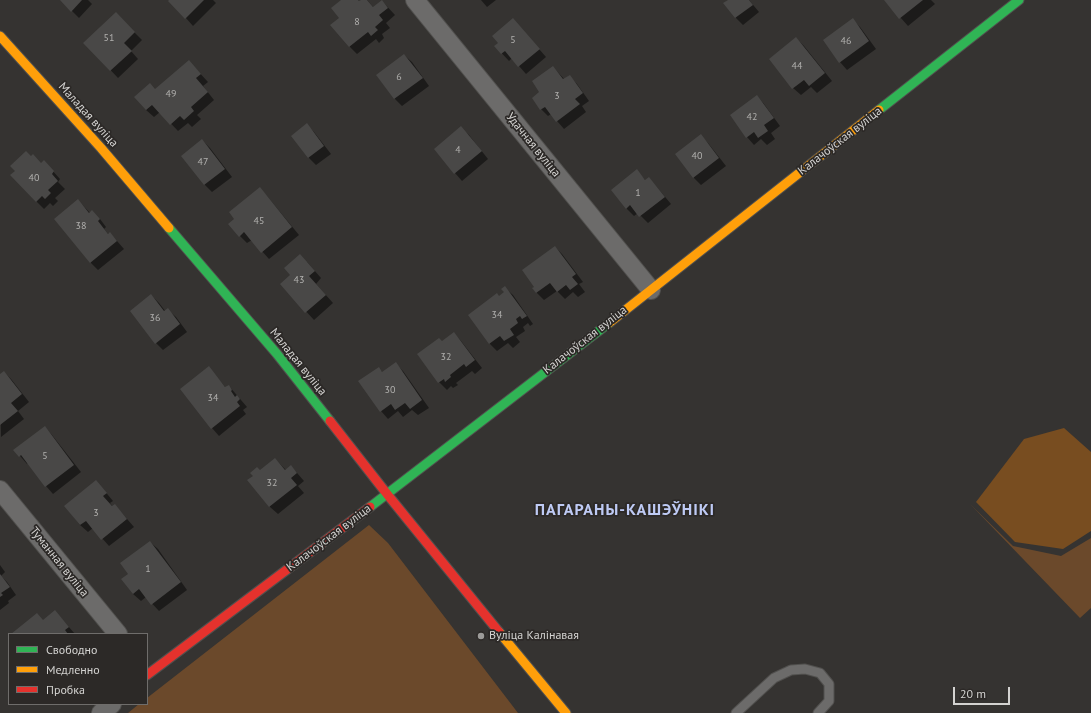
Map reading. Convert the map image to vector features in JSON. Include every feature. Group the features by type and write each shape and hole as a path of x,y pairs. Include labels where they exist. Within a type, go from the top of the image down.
{"street":[{"name":"Удачная вуліца","path":"415,0 651,290"},
{"name":"Калачоўская вуліца","path":"148,673 387,494 651,290 1019,0"},
{"name":"Маладая вуліца","path":"0,36 101,148 272,348 387,494 566,713"},
{"name":"Туманная вуліца","path":"0,490 117,633"},
{"path":"101,713 111,705"}],"lane":[{"path":"736,713 774,678 791,670 806,668 820,673 829,684 829,701 818,713"}],"shaded area":[{"path":"1064,428 1091,452 1091,531 1063,549 1015,542 976,502 1024,439"},
{"path":"970,504 1013,546 1061,556 1091,538 1091,608 1080,618"},
{"path":"369,525 388,543 518,713 128,713 138,705 148,705 148,697"}],"building":[{"path":"60,0 82,0 71,12"},
{"path":"204,0 185,19 168,1"},
{"path":"341,0 367,0 373,7 382,0 388,8 379,15 383,20 375,27 378,30 371,36 368,32 349,47 330,25 339,18 331,8"},
{"path":"728,0 749,0 753,5 735,18 723,3"},
{"path":"884,0 923,0 899,19"},
{"path":"116,12 135,32 124,43 132,51 110,71 83,43"},
{"path":"513,18 540,49 518,67 505,51 501,54 494,46 498,43 492,36"},
{"path":"853,18 869,41 839,63 823,40"},
{"path":"796,37 825,73 809,86 804,80 792,89 769,59"},
{"path":"404,54 423,78 394,99 376,75"},
{"path":"189,60 201,74 196,78 208,92 191,107 194,111 184,120 180,116 170,125 152,105 146,110 134,97 150,83 155,89"},
{"path":"553,66 563,79 570,75 583,93 575,99 580,104 556,122 545,107 540,110 532,98 539,92 532,81"},
{"path":"757,95 774,118 764,125 768,131 758,138 754,132 746,138 730,115"},
{"path":"307,123 324,146 308,158 291,136"},
{"path":"461,126 482,151 454,174 434,149"},
{"path":"701,134 719,158 693,178 675,154"},
{"path":"202,139 225,169 204,185 181,156"},
{"path":"26,151 31,156 33,154 41,163 44,160 54,171 52,174 58,181 48,190 51,193 45,199 42,196 36,202 10,175 15,171 10,166"},
{"path":"637,169 645,180 649,177 665,197 639,217 630,205 626,209 611,190"},
{"path":"260,187 292,227 261,253 244,232 239,237 228,224 234,219 229,212"},
{"path":"78,199 89,213 92,210 100,219 98,221 108,234 110,232 117,241 90,263 54,219"},
{"path":"555,246 576,274 572,277 578,284 570,290 566,285 557,292 550,283 536,293 532,288 534,287 522,270"},
{"path":"300,254 315,271 309,276 326,295 305,313 280,284 290,275 284,268"},
{"path":"505,286 527,316 522,319 520,316 516,319 518,323 510,329 514,335 504,341 500,336 489,344 468,315 497,293 499,296 504,292 501,289"},
{"path":"151,294 164,311 168,308 180,324 155,344 130,311"},
{"path":"454,332 475,360 466,367 464,364 450,375 451,377 445,382 444,379 438,383 417,354 439,338 442,341"},
{"path":"396,362 422,400 410,409 405,403 395,410 391,404 380,412 358,381 379,367 382,372"},
{"path":"209,366 225,387 229,385 235,397 237,395 240,399 237,402 240,406 211,429 180,389"},
{"path":"4,371 22,394 11,403 18,411 0,425 0,374"},
{"path":"45,426 74,465 45,487 21,455 19,457 13,450"},
{"path":"275,458 285,470 291,465 297,473 291,478 297,485 269,507 247,480 253,476 250,473 257,467 260,470"},
{"path":"96,480 107,493 103,496 112,506 115,504 127,519 101,540 86,521 80,525 64,506"},
{"path":"150,541 181,582 151,605 139,589 133,594 121,579 128,574 120,563"},
{"path":"0,574 10,587 1,593 3,595 0,597"},
{"path":"55,610 69,627 65,630 67,633 12,633 37,613 43,620"}],"traffic: fast":[{"path":"879,110 1019,0"},
{"path":"169,228 277,354 330,421"},
{"path":"370,507 609,323"}],"traffic: slow":[{"path":"0,36 101,148 169,228"},
{"path":"609,323 879,110"},
{"path":"499,632 566,713"}],"traffic: jam":[{"path":"330,421 499,632"},
{"path":"148,674 370,507"}],"place":[{"name":"Вуліца Калінавая","path":"481,636"}],"district":[{"name":"ПАГАРАНЫ-КАШЭЎНІКІ","path":"625,510"}]}
